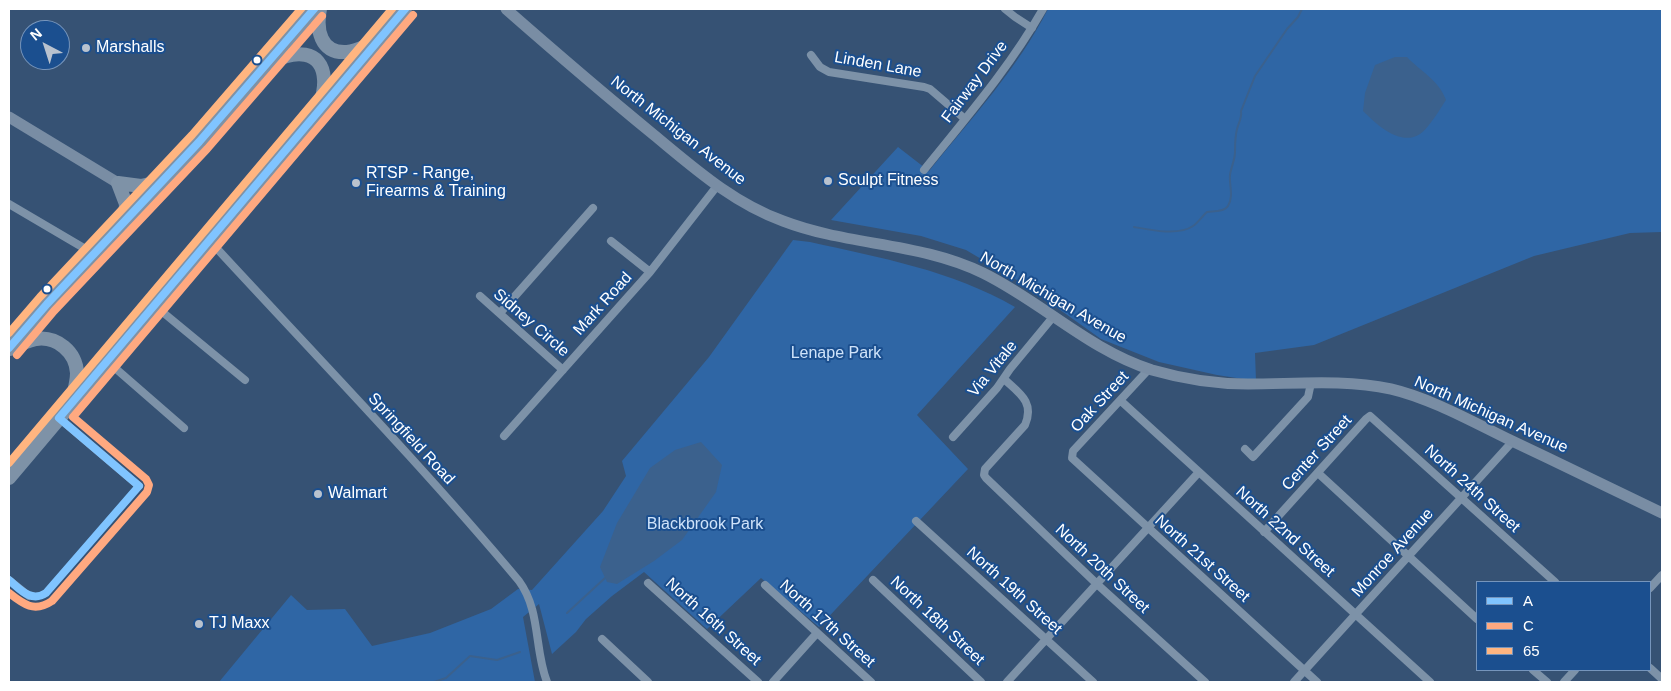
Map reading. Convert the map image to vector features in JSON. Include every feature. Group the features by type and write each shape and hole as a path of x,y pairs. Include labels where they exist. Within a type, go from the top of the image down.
{"highway":[{"path":"9,349 94,254 164,180 314,9"},
{"path":"320,9 318,20 319,33 324,42 332,49 340,52 353,51 376,42"},
{"path":"9,478 405,9"},
{"path":"266,65 284,56 293,54 306,55 314,59 320,66 324,78 320,108"},
{"path":"125,222 126,204 118,183 141,186 164,180"},
{"path":"9,349 40,339 54,341 66,348 73,358 77,372 72,404"}],"street":[{"name":"North Michigan Avenue","path":"506,9 589,82 717,186 760,212 811,232 916,250 962,264 1006,285 1103,348 1149,369 1181,377 1214,382 1246,384 1350,383 1400,392 1459,415 1662,513"},
{"path":"1005,9 1015,18 1032,28"},
{"name":"Fairway Drive","path":"924,170 989,90 1043,9"},
{"name":"Linden Lane","path":"811,55 820,66 829,72 924,86 965,118"},
{"path":"9,117 118,183"},
{"name":"Mark Road","path":"504,436 650,272 717,186"},
{"path":"9,204 94,254"},
{"path":"500,313 593,208"},
{"name":"Springfield Road","path":"209,240 301,342 433,481 518,581 527,594 533,608 542,667 547,682"},
{"path":"611,241 650,272"},
{"name":"Sidney Circle","path":"480,296 563,370"},
{"path":"154,306 245,380"},
{"name":"Via Vitale","path":"953,437 998,388 1010,369 1053,317"},
{"path":"107,361 184,428"},
{"name":"Oak Street","path":"1073,455 1073,452 1149,369"},
{"name":"North 20th Street","path":"1004,379 1026,400 1029,409 1028,418 1025,425 985,469 986,478 1097,584 1205,682"},
{"path":"1245,449 1253,457 1308,397 1311,383"},
{"name":"North 22nd Street","path":"1121,401 1430,682"},
{"name":"Center Street","path":"1264,532 1370,416"},
{"name":"North 24th Street","path":"1370,416 1554,581"},
{"path":"59,418 139,486"},
{"name":"Monroe Avenue","path":"1294,682 1513,441"},
{"name":"North 21st Street","path":"1073,455 1072,458 1317,682"},
{"path":"1007,682 1199,472"},
{"path":"1318,473 1476,617"},
{"name":"North 19th Street","path":"916,520 1093,682"},
{"path":"1651,587 1662,575"},
{"path":"9,580 29,596"},
{"name":"North 18th Street","path":"873,580 981,682"},
{"name":"North 16th Street","path":"648,583 758,682"},
{"name":"North 17th Street","path":"765,586 871,682"},
{"path":"773,682 818,634"},
{"path":"602,639 648,682"},
{"path":"1651,669 1662,679"},
{"path":"1534,671 1547,682"},
{"path":"1564,682 1574,671"}],"green space":[{"path":"1048,9 1662,9 1662,232 1630,233 1534,256 1314,345 1255,353 1256,381 1217,375 1159,362 1101,339 1025,285 966,250 921,236 831,220 898,147 929,171 1023,52"},
{"path":"793,240 863,254 941,274 991,294 1015,307 917,415 968,469 819,627 761,578 707,629 644,572 612,596 586,619 576,632 552,654 539,604 523,617 535,682 219,682 291,595 307,610 345,609 372,646 430,633 491,609 518,589 532,590 603,511 626,476 622,461 709,357"}],"shaded area":[{"path":"1395,57 1407,57 1434,81 1446,100 1427,127 1420,134 1412,137 1404,138 1389,132 1363,111 1365,93 1375,65"},
{"path":"701,442 722,465 716,492 682,540 654,561 617,584 607,582 600,567 617,523 650,468 675,450"}],"waterway":[{"path":"1134,227 1148,230 1180,231 1193,226 1207,212 1221,210 1228,206 1231,194 1230,175 1241,111 1255,76 1302,9"},
{"path":"567,613 605,578"},
{"path":"434,682 446,678 470,656 497,660 520,652"}],"transit line":[{"name":"65","path":"9,333 40,297 192,135 301,9"},
{"name":"A","path":"9,348 47,304 199,142 314,9"},
{"name":"65","path":"9,463 392,9"},
{"name":"A","path":"9,580 31,596 41,596 46,593 139,486 59,418 405,9"},
{"name":"C","path":"9,593 24,604 34,607 46,605 52,601 147,492 149,485 146,479 73,417 413,15"},
{"name":"C","path":"17,355 54,311 207,149 322,16"}],"place":[{"name":"Marshalls","path":"86,48"},
{"name":"Sculpt Fitness","path":"828,181"},
{"name":"RTSP - Range, Firearms & Training","path":"356,183"},
{"name":"Walmart","path":"318,494"},
{"name":"TJ Maxx","path":"199,624"}],"park label":[{"name":"Lenape Park","path":"836,354"},
{"name":"Blackbrook Park","path":"705,525"}]}
